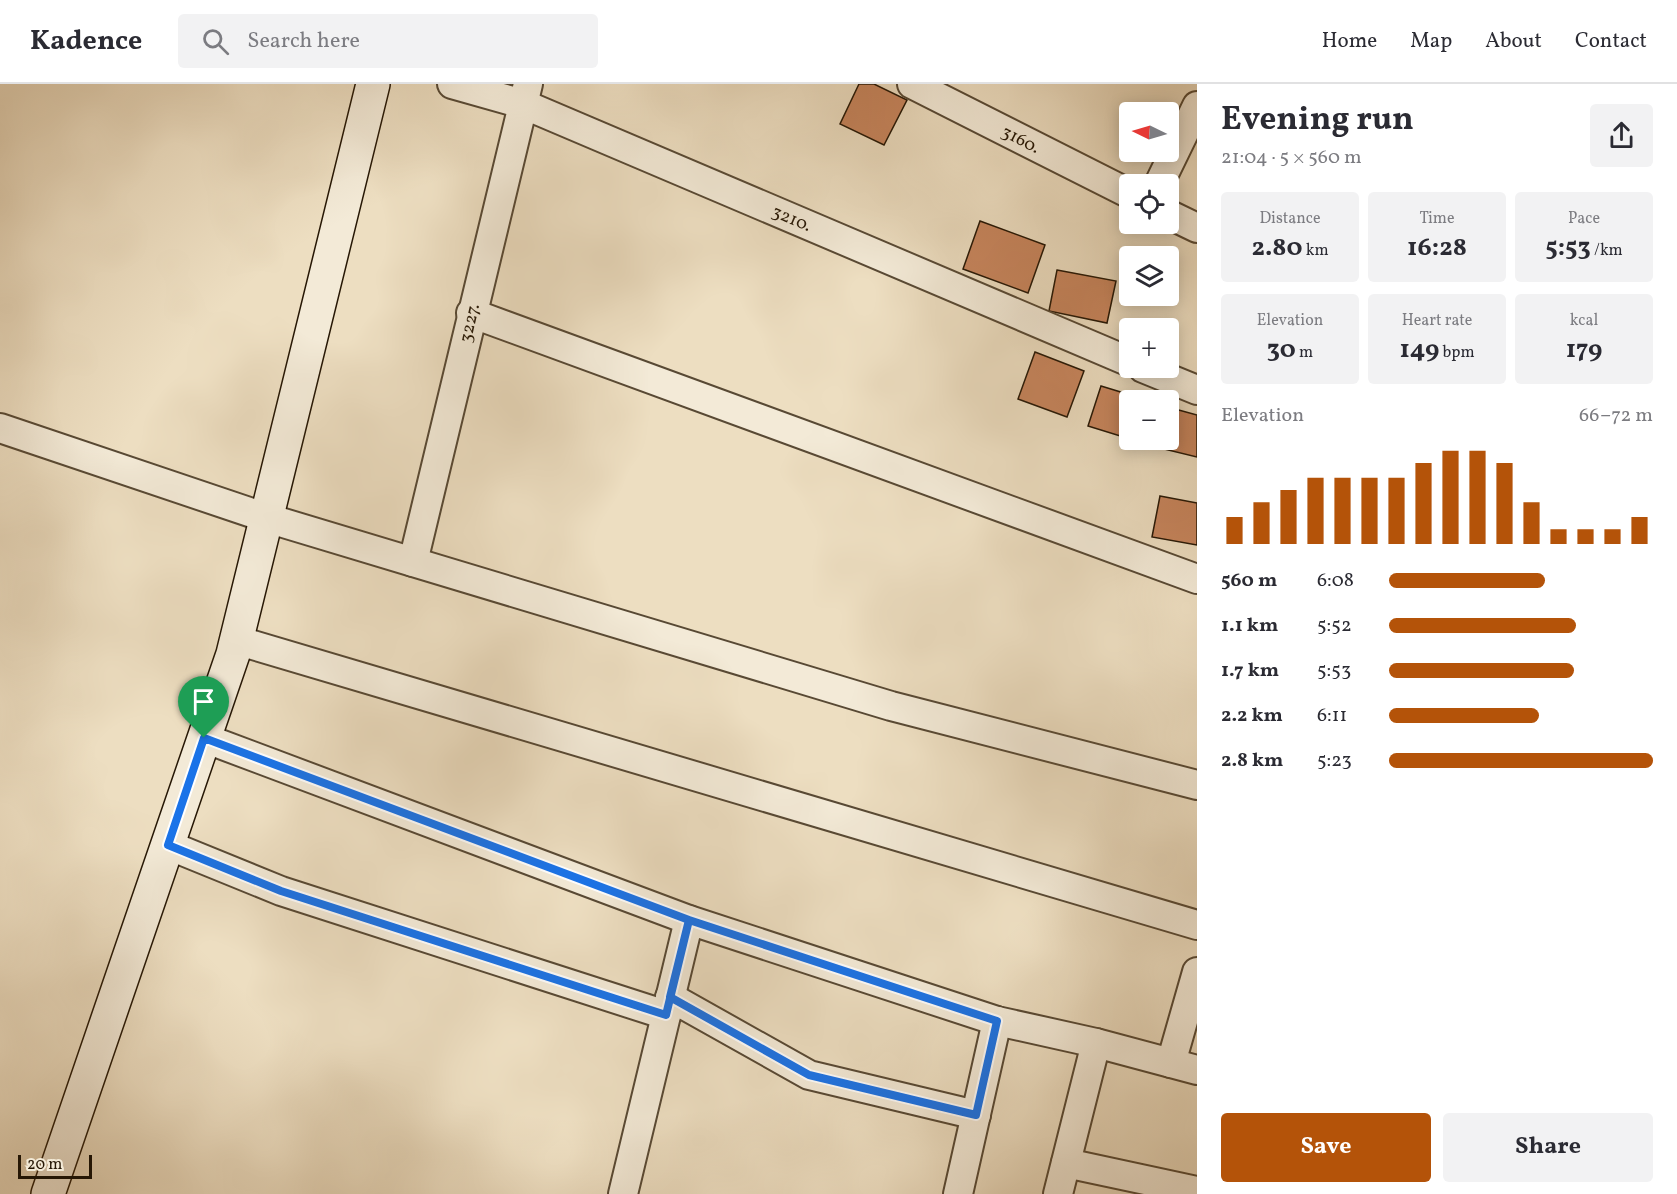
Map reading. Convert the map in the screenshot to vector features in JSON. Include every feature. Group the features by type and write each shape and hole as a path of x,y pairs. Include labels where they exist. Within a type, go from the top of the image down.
{"street":[{"path":"48,1194 237,640 373,84"},
{"name":"3210.","path":"452,84 525,94 1119,357"},
{"name":"3160.","path":"912,84 1119,188"},
{"name":"3227.","path":"413,562 525,94"},
{"path":"1164,174 1197,106"},
{"path":"1179,219 1197,228"},
{"path":"471,313 1197,579"},
{"path":"1168,378 1197,390"},
{"path":"0,428 267,518 891,706 1197,785"},
{"path":"237,640 1197,925"},
{"path":"204,738 689,920 997,1021 1096,1043 1184,1067 1197,972"},
{"path":"168,845 281,891 668,1006 809,1075 976,1115"},
{"path":"624,1194 689,920"},
{"path":"958,1194 997,1021"},
{"path":"1058,1194 1096,1043"},
{"path":"1066,1163 1197,1191"}],"building":[{"path":"859,84 874,84 907,100 884,145 840,124"},
{"path":"980,221 1045,245 1028,293 963,269"},
{"path":"1057,270 1116,281 1107,323 1049,311"},
{"path":"1035,352 1084,371 1067,417 1018,399"},
{"path":"1101,386 1119,391 1119,436 1088,426"},
{"path":"1179,410 1197,415 1197,457 1168,450 1179,450"},
{"path":"1160,496 1197,503 1197,545 1152,537"}],"route":[{"path":"204,738 168,845 281,891 666,1015 670,997 689,920 997,1021 976,1115 809,1075 670,997 689,920 204,738"}]}
